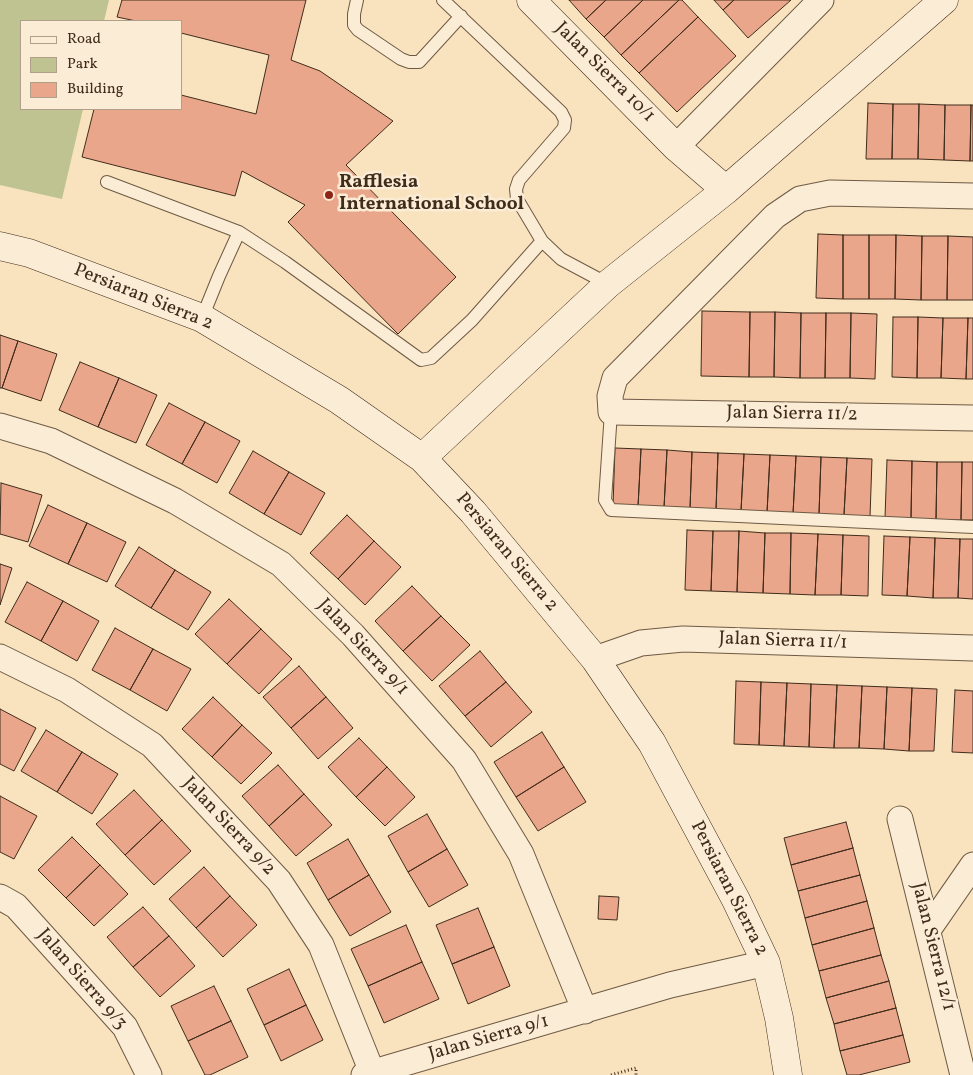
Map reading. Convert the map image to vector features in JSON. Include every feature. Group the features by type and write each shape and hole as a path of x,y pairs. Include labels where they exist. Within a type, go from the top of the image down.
{"street":[{"name":"Jalan Sierra 10/1","path":"531,0 676,147 726,190"},
{"path":"676,147 821,0"},
{"path":"422,458 608,284 726,190 944,0"},
{"path":"611,412 610,396 615,378 775,216 800,199 830,193 973,196"},
{"name":"Persiaran Sierra 2","path":"0,246 29,253 202,318 339,400 422,458 473,512 595,659 652,743 736,900 766,963 780,1018 788,1075"},
{"name":"Jalan Sierra 11/2","path":"611,412 973,418"},
{"name":"Jalan Sierra 9/1","path":"0,426 51,441 175,501 280,564 333,616 464,760 521,854 585,1011"},
{"name":"Jalan Sierra 11/1","path":"595,659 641,643 684,639 973,648"},
{"name":"Jalan Sierra 9/2","path":"0,657 67,690 152,745 279,881 321,945 368,1074"},
{"name":"Jalan Sierra 12/1","path":"900,819 963,1075"},
{"path":"928,930 973,865"},
{"name":"Jalan Sierra 9/3","path":"0,897 16,906 125,1027 149,1075"},
{"name":"Jalan Sierra 9/1","path":"368,1074 670,985 766,963"}],"lane":[{"path":"357,0 354,25 358,30 401,59 409,62 419,62 461,16"},
{"path":"443,0 561,112 565,120 564,128 519,180 516,189 517,199 542,241 561,259 608,284"},
{"path":"107,182 239,232 285,262 421,360 431,358 472,320 542,241"},
{"path":"202,318 218,276 239,232"},
{"path":"611,412 606,500 611,510 973,527"}],"path":[{"path":"612,1075 636,1068 636,1075"}],"green space":[{"path":"0,0 109,0 104,20 20,20 20,110 83,110 62,199 0,185"}],"building":[{"path":"122,0 306,0 291,60 320,71 393,121 346,165 456,277 398,334 288,222 305,205 242,171 235,196 82,157 94,110 182,110 182,95 256,114 269,55 182,33 182,20 131,20 117,17"},
{"path":"569,0 606,0 586,19"},
{"path":"606,0 643,0 604,37 586,19"},
{"path":"643,0 679,0 621,55 604,37"},
{"path":"679,0 682,0 698,17 639,73 621,55"},
{"path":"714,0 734,0 723,10"},
{"path":"734,0 791,0 748,38 723,10"},
{"path":"698,17 736,56 677,112 639,73"},
{"path":"868,103 893,104 892,159 866,159"},
{"path":"893,104 919,104 918,159 892,159"},
{"path":"919,104 945,105 944,160 918,159"},
{"path":"945,105 971,105 970,161 944,160"},
{"path":"971,105 973,105 973,161 970,161"},
{"path":"818,234 843,235 843,299 816,298"},
{"path":"843,235 869,235 869,299 843,299"},
{"path":"869,235 896,235 895,299 869,299"},
{"path":"896,235 922,236 921,300 895,299"},
{"path":"922,236 948,236 947,300 921,300"},
{"path":"948,236 973,237 973,300 947,300"},
{"path":"702,311 750,312 749,377 701,376"},
{"path":"750,312 775,312 774,377 749,377"},
{"path":"775,312 801,313 800,378 774,377"},
{"path":"801,313 826,313 825,378 800,378"},
{"path":"826,313 851,313 850,378 825,378"},
{"path":"851,313 877,314 875,379 850,378"},
{"path":"893,317 918,317 917,378 892,377"},
{"path":"918,317 943,318 941,378 917,378"},
{"path":"943,318 968,318 966,379 941,378"},
{"path":"968,318 973,318 973,379 966,379"},
{"path":"0,335 18,341 2,388 0,388"},
{"path":"18,341 57,354 41,401 2,388"},
{"path":"80,362 119,378 98,427 59,410"},
{"path":"119,378 157,395 136,443 98,427"},
{"path":"169,403 205,422 182,464 146,445"},
{"path":"205,422 240,441 217,483 182,464"},
{"path":"615,448 641,449 638,507 613,506"},
{"path":"641,449 667,450 664,508 638,507"},
{"path":"667,450 692,452 690,509 664,508"},
{"path":"253,451 289,472 264,514 229,493"},
{"path":"692,452 718,453 716,510 690,509"},
{"path":"718,453 744,454 741,511 716,510"},
{"path":"744,454 770,455 767,513 741,511"},
{"path":"770,455 796,456 793,514 767,513"},
{"path":"796,456 821,457 819,514 793,514"},
{"path":"821,457 847,458 844,515 819,514"},
{"path":"847,458 872,459 870,517 844,515"},
{"path":"887,460 912,461 911,519 885,518"},
{"path":"912,461 937,462 936,520 911,519"},
{"path":"937,462 962,462 961,520 936,520"},
{"path":"962,462 973,462 973,520 961,520"},
{"path":"289,472 325,493 301,535 264,514"},
{"path":"1,483 42,495 28,542 0,534"},
{"path":"48,505 87,523 68,564 29,546"},
{"path":"347,515 374,541 338,579 310,553"},
{"path":"87,523 126,542 107,582 68,564"},
{"path":"687,530 713,531 711,591 685,590"},
{"path":"713,531 739,531 737,592 711,591"},
{"path":"739,531 765,533 763,593 737,592"},
{"path":"765,533 791,533 790,594 763,593"},
{"path":"791,533 818,534 815,595 790,594"},
{"path":"818,534 843,535 841,595 815,595"},
{"path":"843,535 869,536 868,596 841,595"},
{"path":"884,536 910,537 907,596 882,595"},
{"path":"910,537 935,538 933,598 907,596"},
{"path":"935,538 960,539 958,598 933,598"},
{"path":"960,539 973,539 973,599 958,598"},
{"path":"374,541 401,567 365,605 338,579"},
{"path":"139,547 175,570 151,608 115,586"},
{"path":"0,564 12,568 0,605"},
{"path":"175,570 211,592 188,630 151,608"},
{"path":"27,582 63,601 41,641 5,622"},
{"path":"412,586 441,616 403,651 375,621"},
{"path":"229,599 261,629 227,664 195,634"},
{"path":"63,601 99,621 77,661 41,641"},
{"path":"441,616 470,645 432,681 403,651"},
{"path":"115,628 153,649 130,690 92,670"},
{"path":"261,629 292,659 259,694 227,664"},
{"path":"153,649 191,669 167,711 130,690"},
{"path":"480,651 506,682 465,716 439,686"},
{"path":"299,666 326,697 291,728 263,697"},
{"path":"736,681 761,682 759,745 734,744"},
{"path":"506,682 532,712 491,747 465,716"},
{"path":"761,682 787,683 784,746 759,745"},
{"path":"787,683 811,684 809,747 784,746"},
{"path":"811,684 837,685 834,748 809,747"},
{"path":"837,685 862,686 859,748 834,748"},
{"path":"862,686 887,687 884,749 859,748"},
{"path":"887,687 912,688 909,751 884,749"},
{"path":"912,688 937,689 934,751 909,751"},
{"path":"955,690 973,691 973,753 952,752"},
{"path":"213,697 242,725 212,757 182,729"},
{"path":"326,697 353,728 318,759 291,728"},
{"path":"0,709 36,728 14,771 0,764"},
{"path":"242,725 272,753 241,784 212,757"},
{"path":"46,730 82,752 57,792 21,771"},
{"path":"542,732 564,767 516,797 494,762"},
{"path":"359,738 387,767 356,797 328,767"},
{"path":"82,752 118,774 92,814 57,792"},
{"path":"278,765 304,794 269,826 242,796"},
{"path":"387,767 415,797 385,826 356,797"},
{"path":"564,767 586,802 538,831 516,797"},
{"path":"134,790 162,820 125,855 96,824"},
{"path":"304,794 332,825 296,856 269,826"},
{"path":"0,796 37,816 14,859 0,852"},
{"path":"427,814 447,849 408,872 388,836"},
{"path":"162,820 191,851 154,885 125,855"},
{"path":"846,822 853,848 791,865 784,838"},
{"path":"72,837 100,865 66,898 38,870"},
{"path":"348,839 369,875 328,900 307,863"},
{"path":"853,848 860,875 798,891 791,865"},
{"path":"447,849 468,885 429,907 408,872"},
{"path":"100,865 128,894 94,926 66,898"},
{"path":"204,867 230,896 196,928 169,899"},
{"path":"369,875 391,912 350,936 328,900"},
{"path":"860,875 867,901 805,918 798,891"},
{"path":"230,896 257,925 223,957 196,928"},
{"path":"599,896 619,897 617,920 598,919"},
{"path":"867,901 874,928 812,945 805,918"},
{"path":"143,907 169,936 133,967 107,937"},
{"path":"478,908 494,947 452,964 436,925"},
{"path":"406,925 422,962 368,986 351,949"},
{"path":"874,928 881,955 819,971 812,945"},
{"path":"169,936 195,966 160,997 133,967"},
{"path":"494,947 510,986 468,1004 452,964"},
{"path":"881,955 889,981 826,998 819,971"},
{"path":"422,962 439,999 384,1023 368,986"},
{"path":"289,969 306,1005 264,1025 247,989"},
{"path":"889,981 896,1008 834,1024 826,998"},
{"path":"214,986 231,1021 188,1041 171,1006"},
{"path":"306,1005 323,1040 281,1061 264,1025"},
{"path":"896,1008 903,1035 840,1051 834,1024"},
{"path":"231,1021 248,1057 210,1075 205,1075 188,1041"},
{"path":"903,1035 910,1062 859,1075 847,1075 840,1051"}],"place":[{"name":"Rafflesia International School","path":"329,195"}]}
